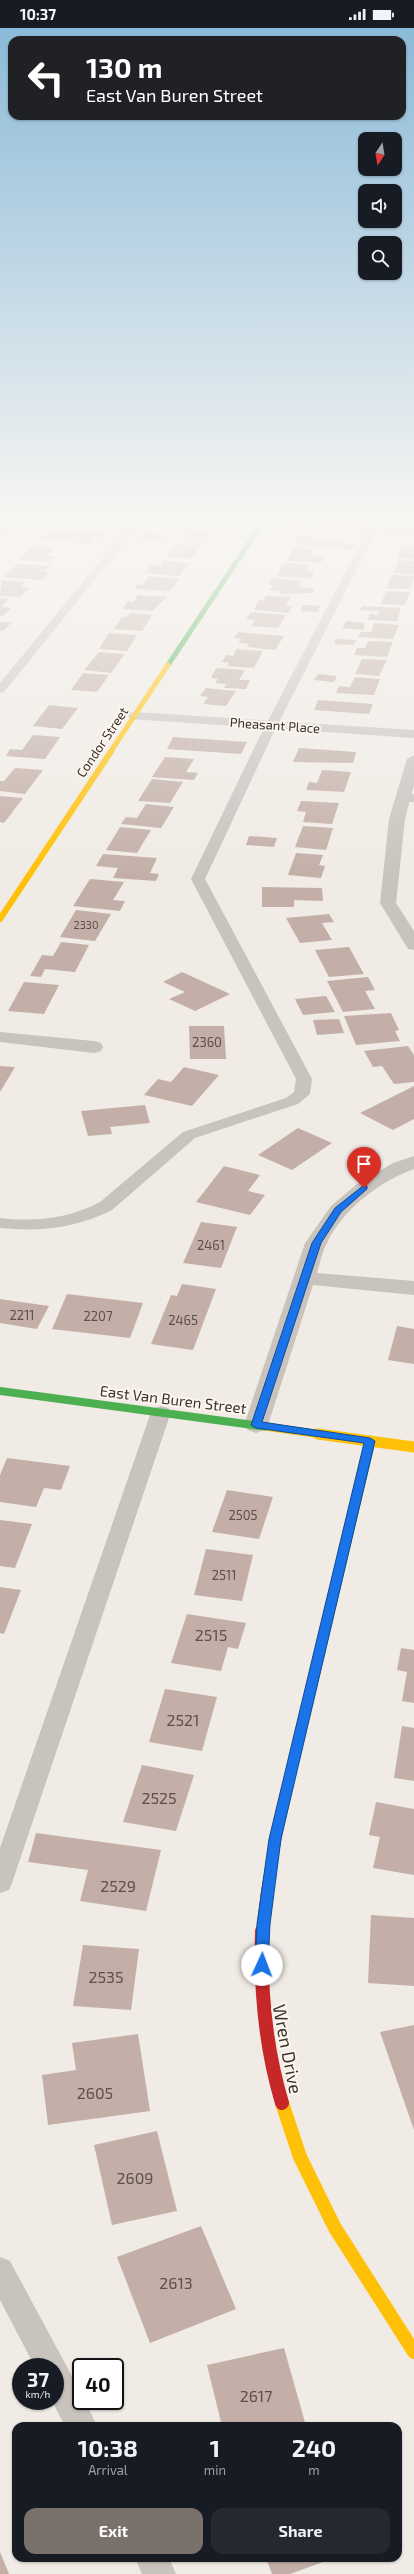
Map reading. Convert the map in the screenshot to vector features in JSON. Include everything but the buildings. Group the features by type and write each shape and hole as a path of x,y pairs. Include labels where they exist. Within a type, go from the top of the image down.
{"street":[{"name":"Condor Street","path":"0,919 187,638"},
{"name":"Pheasant Place","path":"135,716 414,734"},
{"path":"414,759 408,798 397,819 388,903 414,945"},
{"path":"0,1037 94,1047"},
{"path":"256,1425 316,1243 338,1210 364,1188 400,1167 414,1162"},
{"path":"305,1278 414,1288"},
{"name":"East Van Buren Street","path":"0,1391 414,1446"},
{"name":"Wren Drive","path":"370,1441 275,1839 263,1924 260,1992 273,2078 300,2157 335,2228 414,2352"}],"lane":[{"path":"0,690 43,638"},
{"path":"0,1223 33,1226 74,1221 90,1215 106,1206 189,1135 292,1101 302,1094 304,1079 198,879 272,725 317,638"},
{"path":"0,1882 161,1412"},
{"path":"0,2271 46,2358"},
{"path":"64,2392 80,2422"},
{"path":"153,2562 160,2574"}],"traffic: fast":[{"path":"168,665 186,638"},
{"path":"0,1391 268,1427"},
{"path":"278,1827 370,1441"}],"traffic: slow":[{"path":"0,919 168,665"},
{"path":"268,1427 414,1447"},
{"path":"282,2103 300,2157 335,2228 414,2352"}],"traffic: jam":[{"path":"278,1827 266,1895 262,1930 261,1966 262,2001 266,2036 272,2070 282,2103"}],"route":[{"path":"262,1965 263,1924 275,1839 370,1441 256,1425 316,1243 338,1210 364,1188"}]}
